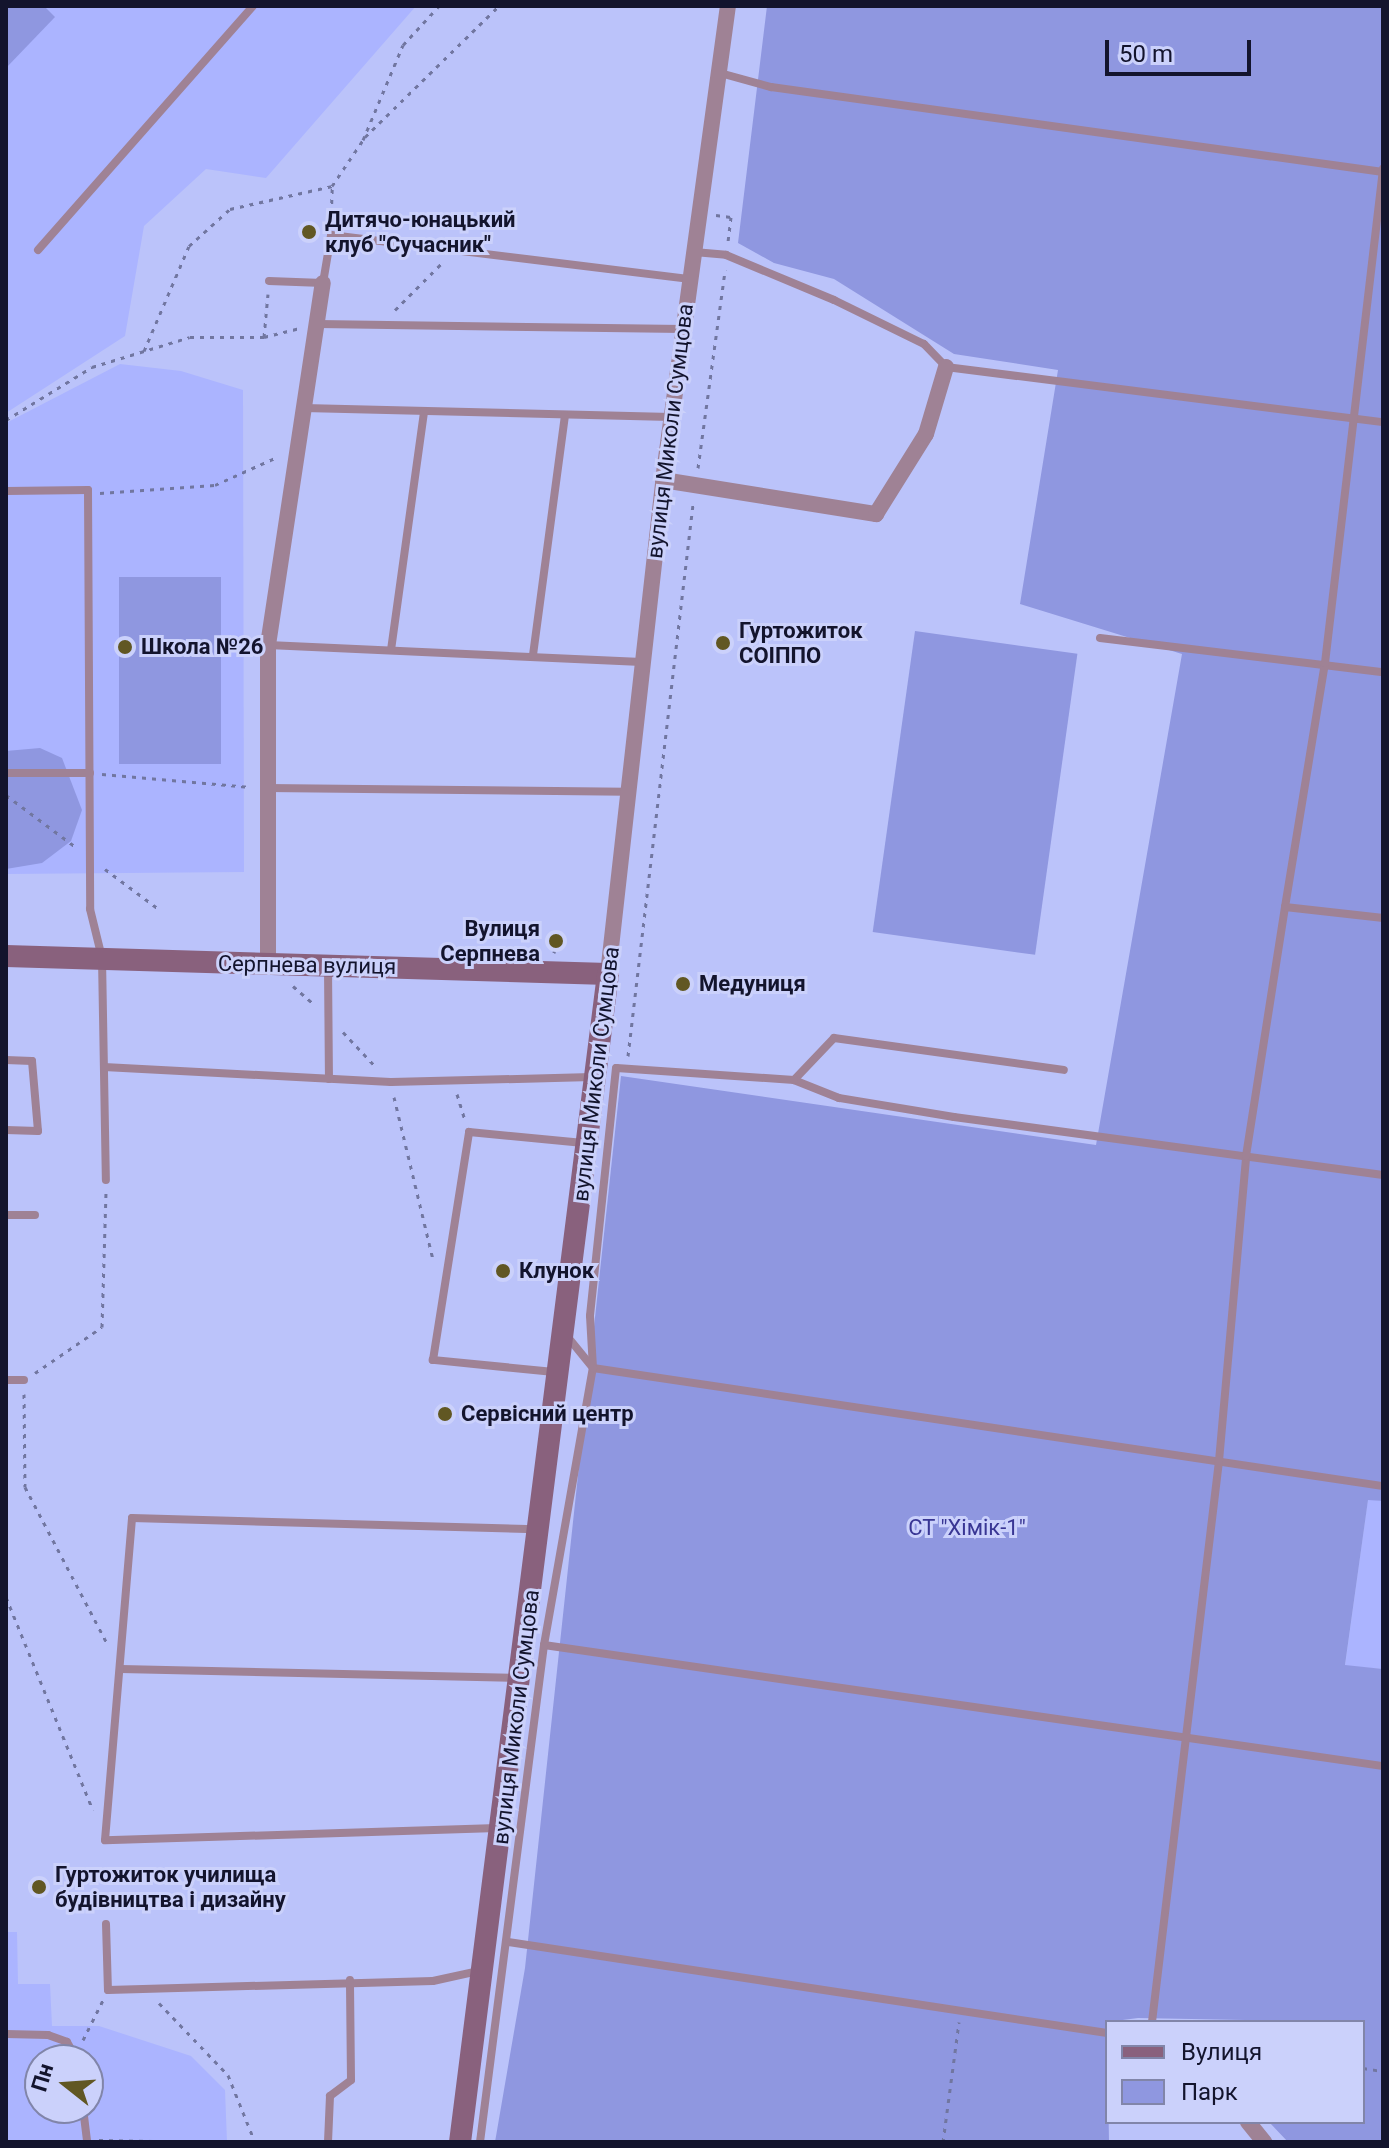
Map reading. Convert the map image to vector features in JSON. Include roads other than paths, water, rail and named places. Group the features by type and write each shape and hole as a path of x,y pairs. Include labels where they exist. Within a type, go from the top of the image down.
{"street":[{"name":"вулиця Миколи Сумцова","path":"460,2142 588,1144 604,1069 608,974 626,792 671,417 728,6"},
{"path":"268,965 265,788 268,645 323,283"},
{"path":"663,480 876,514 926,434 946,367"},
{"name":"Серпнева вулиця","path":"6,956 608,974"},
{"path":"1250,2124 1264,2142"}],"lane":[{"path":"38,250 253,6"},
{"path":"718,72 771,87 1383,171 1350,417 1325,663 1246,1156 1219,1461 1182,1736 1152,2020"},
{"path":"269,281 323,283 331,235 690,279"},
{"path":"693,252 726,255 924,344 946,367 1383,422"},
{"path":"317,324 683,329"},
{"path":"304,408 671,417"},
{"path":"391,650 424,411"},
{"path":"533,655 565,415"},
{"path":"6,491 88,490 90,909 102,958 106,1180"},
{"path":"1100,638 1383,672"},
{"path":"268,645 642,662"},
{"path":"6,773 90,773"},
{"path":"265,788 626,792"},
{"path":"1285,907 1383,918"},
{"path":"328,966 329,1079"},
{"path":"794,1080 834,1038 1064,1070"},
{"path":"6,1060 32,1061 38,1131 6,1130"},
{"path":"104,1067 391,1082 604,1069 794,1080 809,1090 882,1105 1383,1175"},
{"path":"480,2142 544,1645 593,1368 590,1316 604,1069"},
{"path":"559,1373 433,1360 469,1132 588,1144"},
{"path":"6,1215 35,1215"},
{"path":"565,1333 593,1368 1383,1486"},
{"path":"6,1380 24,1380"},
{"path":"501,1828 105,1840 132,1518 540,1529"},
{"path":"544,1645 1383,1766"},
{"path":"121,1669 520,1678"},
{"path":"106,1924 108,1990 350,1980 433,1981 482,1970"},
{"path":"508,1942 1105,2033"},
{"path":"328,2142 330,2096 351,2080 350,1980"},
{"path":"6,2034 48,2035 60,2044"}],"place":[{"name":"Дитячо-юнацький клуб \"Сучасник\"","path":"309,232"},
{"name":"Гуртожиток СОІППО","path":"723,643"},
{"name":"Школа №26","path":"125,647"},
{"name":"Вулиця Серпнева","path":"556,941"},
{"name":"Медуниця","path":"683,984"},
{"name":"Клунок","path":"503,1271"},
{"name":"Сервісний центр","path":"445,1414"},
{"name":"Гуртожиток училища будівництва і дизайну","path":"39,1887"}],"park label":[{"name":"СТ \"Хімік-1\"","path":"967,1528"}]}
